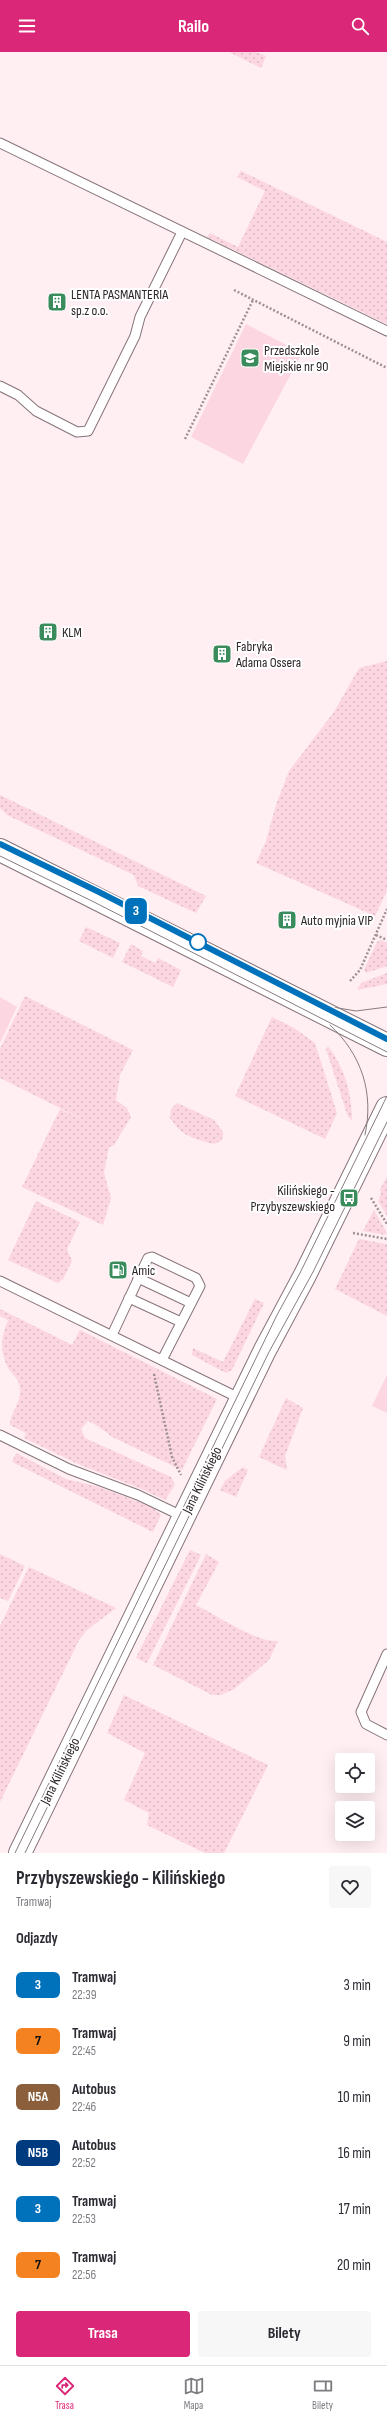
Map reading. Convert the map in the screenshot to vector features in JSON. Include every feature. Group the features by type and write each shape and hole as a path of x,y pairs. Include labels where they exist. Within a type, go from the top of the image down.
{"street":[{"path":"0,850 387,1045"},
{"name":"Jana Kilińskiego","path":"20,1853 241,1399 387,1108"}],"lane":[{"path":"0,143 387,331"},
{"path":"0,386 18,395 36,411 70,429 77,432 88,431 135,336 140,316 182,232"},
{"path":"112,1335 146,1261 152,1257 199,1281 200,1286 162,1360"},
{"path":"138,1278 191,1303"},
{"path":"0,1281 241,1399"},
{"path":"129,1298 181,1322"},
{"path":"0,1435 69,1469 138,1495 184,1517"},
{"path":"387,1654 361,1712 366,1724 387,1734"}],"path":[{"path":"234,290 387,368"},
{"path":"185,439 253,300"},
{"path":"350,981 360,970 387,909"},
{"path":"376,935 387,940"},
{"path":"371,1198 387,1224"},
{"path":"353,1233 387,1240"},
{"path":"142,1350 154,1373 172,1457 183,1479"}],"shaded area":[{"path":"229,52 256,52 266,56 261,68"},
{"path":"241,171 387,242 387,324 207,237 210,233 238,247 265,191 237,177"},
{"path":"246,324 302,353 243,464 191,437"},
{"path":"387,661 387,891 375,916 256,863 266,841 276,805 289,771 334,712 359,668"},
{"path":"0,795 206,896 196,913 138,886 134,875 7,815 0,808"},
{"path":"86,927 120,943 113,958 79,941"},
{"path":"381,940 387,943 387,966 366,973 364,970 377,942"},
{"path":"131,944 143,951 141,956 155,963 158,958 181,970 173,987 122,962"},
{"path":"387,973 387,984 357,990 361,983"},
{"path":"25,996 133,1050 120,1075 116,1100 127,1108 131,1117 114,1145 109,1147 104,1173 111,1198 103,1225 22,1187 60,1109 88,1122 0,1078 0,1049"},
{"path":"0,997 17,1007 0,1043"},
{"path":"272,1017 294,1028 315,1043 337,1113 325,1139 235,1096"},
{"path":"328,1046 339,1063 346,1081 350,1099 352,1120 348,1117 326,1049"},
{"path":"177,1103 214,1120 223,1132 222,1140 214,1144 189,1136 179,1129 170,1118 171,1109"},
{"path":"387,1177 387,1216 378,1201 381,1194 380,1189"},
{"path":"36,1201 80,1222 67,1249 72,1261 63,1279 58,1283 8,1260"},
{"path":"374,1210 387,1233 385,1235 363,1231"},
{"path":"359,1239 387,1244 387,1316 335,1289"},
{"path":"255,1299 264,1303 232,1370 226,1373 192,1355 193,1348 223,1362"},
{"path":"0,1309 72,1345 80,1330 217,1399 182,1470 112,1437 88,1421 81,1429 85,1438 171,1477 175,1485 165,1500 144,1490 78,1464 24,1438 26,1433 10,1425 10,1421 19,1399 20,1387 4,1359 2,1340 8,1320 0,1316"},
{"path":"387,1375 387,1413 372,1406"},
{"path":"286,1398 303,1408 285,1456 287,1470 259,1457"},
{"path":"16,1453 66,1479 99,1487 152,1507 161,1515 153,1532 12,1462"},
{"path":"243,1467 248,1470 236,1497 220,1490 225,1481"},
{"path":"190,1550 201,1555 147,1663 136,1658"},
{"path":"0,1554 25,1566 8,1601 0,1598"},
{"path":"206,1554 219,1562 196,1605 237,1628 259,1638 278,1641 269,1660 234,1689 221,1695 212,1695 153,1665"},
{"path":"29,1567 116,1608 87,1630 79,1640 0,1802 0,1626"},
{"path":"124,1695 268,1765 224,1853 205,1853 147,1825 149,1813 124,1800 145,1753 107,1733"}],"tram line":[{"path":"0,844 99,891 387,1039"},
{"name":"3","path":"0,844 99,892 387,1039"},
{"path":"0,856 94,902 387,1052"},
{"path":"332,1007 356,1011 387,1007"},
{"path":"330,1025 350,1049 358,1062 363,1076 368,1104 365,1135"},
{"path":"15,1853 277,1315 300,1273 387,1096"},
{"path":"25,1853 269,1352 313,1272 387,1122"}],"place":[{"name":"LENTA PASMANTERIA sp.z o.o.","path":"57,302"},
{"name":"Przedszkole Miejskie nr 90","path":"250,358"},
{"name":"KLM","path":"48,632"},
{"name":"Fabryka Adama Ossera","path":"222,654"},
{"name":"Auto myjnia VIP","path":"287,920"},
{"name":"Kilińskiego - Przybyszewskiego","path":"349,1198"},
{"name":"Amic","path":"118,1270"}]}
